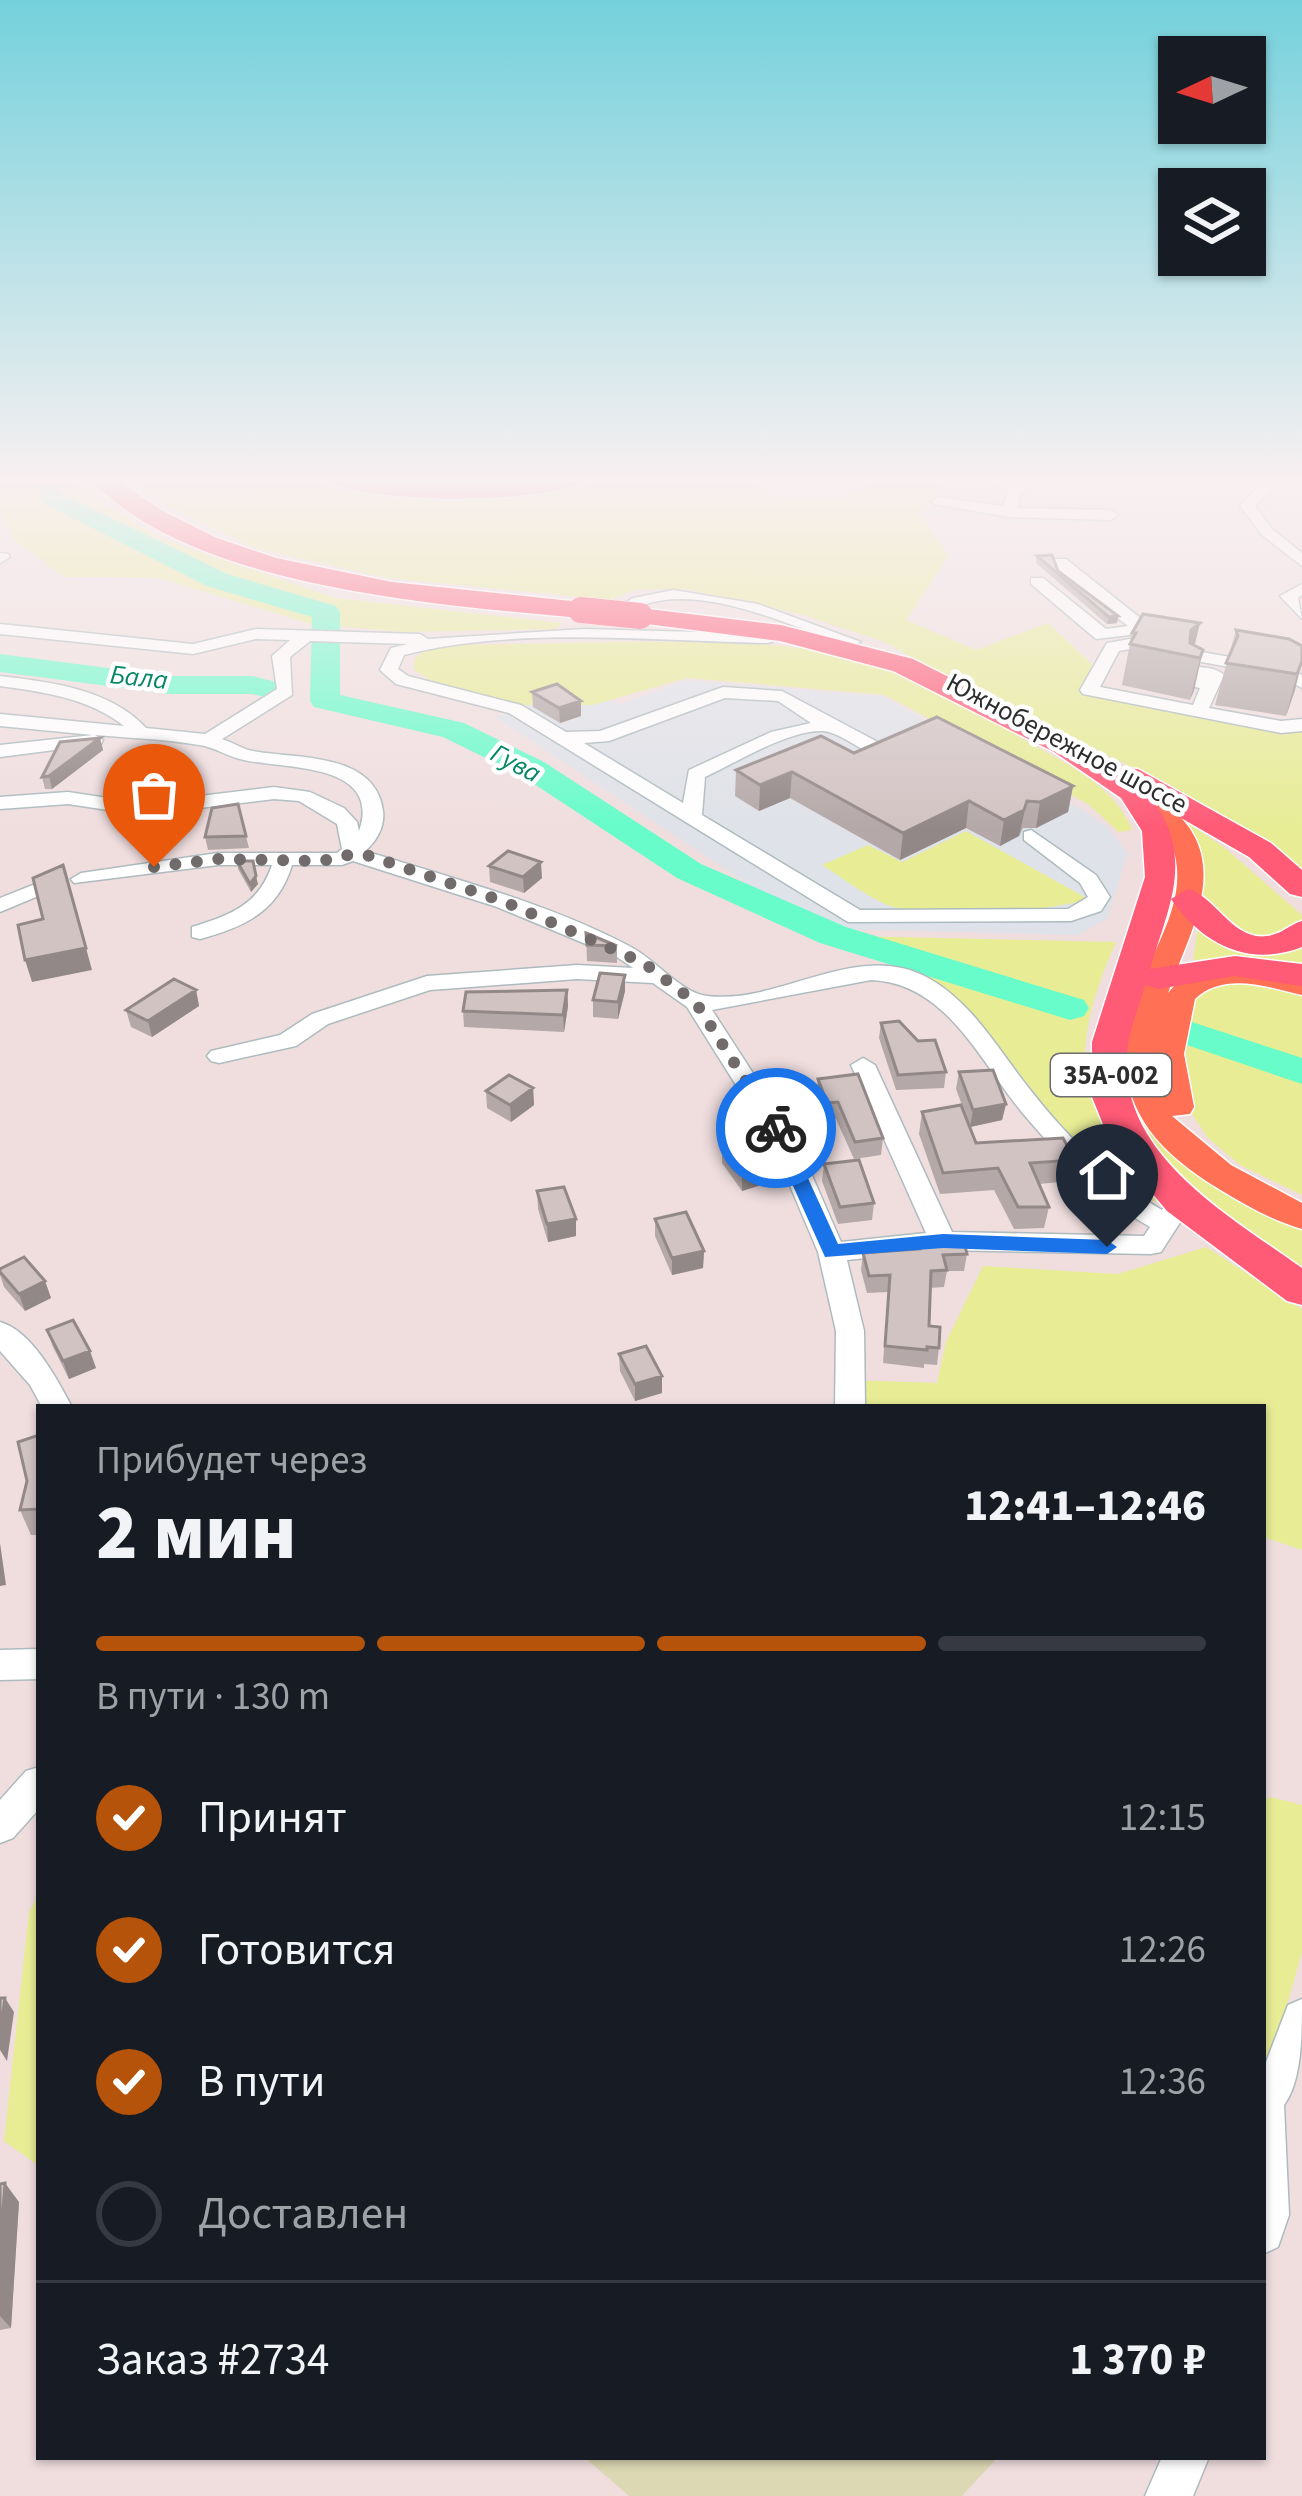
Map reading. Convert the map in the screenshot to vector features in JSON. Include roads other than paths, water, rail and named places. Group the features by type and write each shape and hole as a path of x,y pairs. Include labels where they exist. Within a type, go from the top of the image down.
{"highway":[{"name":"Южнобережное шоссе","path":"436,595 584,616 641,614 781,633 917,664 982,694 1260,850 1302,887"},
{"name":"Южнобережное шоссе","path":"466,595 584,616"},
{"name":"Южнобережное шоссе","path":"861,648 1064,746 1132,792 1157,831 1161,877 1110,1042 1111,1096 1125,1136 1174,1213 1302,1290"},
{"path":"1188,899 1199,919 1217,933 1247,943 1276,944 1302,931"},
{"path":"1158,977 1235,966 1302,975"}],"main road":[{"path":"1132,792 1163,815 1186,845 1184,920 1158,977 1140,1052 1153,1112 1178,1142 1249,1192 1302,1217"},
{"path":"1260,850 1302,877"},
{"path":"1302,986 1259,976 1201,980 1182,994 1170,1036 1168,1072 1182,1117 1212,1150 1270,1191 1302,1200"}],"street":[{"path":"1054,595 1102,635 1139,630"},
{"path":"1099,595 1139,630 1176,652"},
{"path":"861,648 756,610 668,596 442,640 397,652 388,670 428,688 515,710 856,917 1022,918 1071,915 1093,906 1099,897 1089,879 1031,836"},
{"path":"584,616 861,648"},
{"path":"0,629 194,650 256,634 442,640"},
{"path":"208,740 286,691 289,683 281,656 314,637"},
{"path":"1302,683 1284,672 1113,642 1089,690 1281,727 1302,725"},
{"path":"0,680 75,695 128,720 140,734"},
{"path":"1199,711 1211,685"},
{"path":"566,738 602,737 723,692 782,696 826,724 893,755"},
{"path":"0,720 208,740 245,755 328,764 357,783 371,801 374,817 366,840 353,854"},
{"path":"692,815 695,774 778,736 826,724"},
{"path":"0,751 140,734"},
{"path":"0,802 68,798 141,808 274,794 303,796 338,812 347,822 353,854"},
{"path":"81,879 218,859 322,861 353,854 505,902 625,952 696,1003 784,1141 832,1252 850,1331 850,1404"},
{"path":"200,932 264,905 284,859"},
{"path":"0,880 10,900 48,885"},
{"path":"218,1056 288,1041 320,1019 427,982 577,972 657,976"},
{"path":"696,1003 724,1006 860,975 892,973 921,980 967,1023 1032,1108 1099,1178 1132,1207 1174,1213 1150,1245 943,1241 832,1252"},
{"path":"863,1065 943,1241"},
{"path":"0,1332 40,1378 55,1404"},
{"path":"0,1665 36,1664"},
{"path":"0,1826 36,1786"},
{"path":"1266,2097 1282,2080 1302,2019"},
{"path":"1266,2169 1266,2222"},
{"path":"1169,2496 1185,2460"}],"waterway":[{"name":"Гува","path":"270,595 326,612 325,701 453,730 533,769 689,871 833,935 1070,1008"},
{"name":"Бала","path":"0,663 170,685 252,685 277,691"},
{"name":"Гува","path":"1192,1034 1302,1072"}]}
